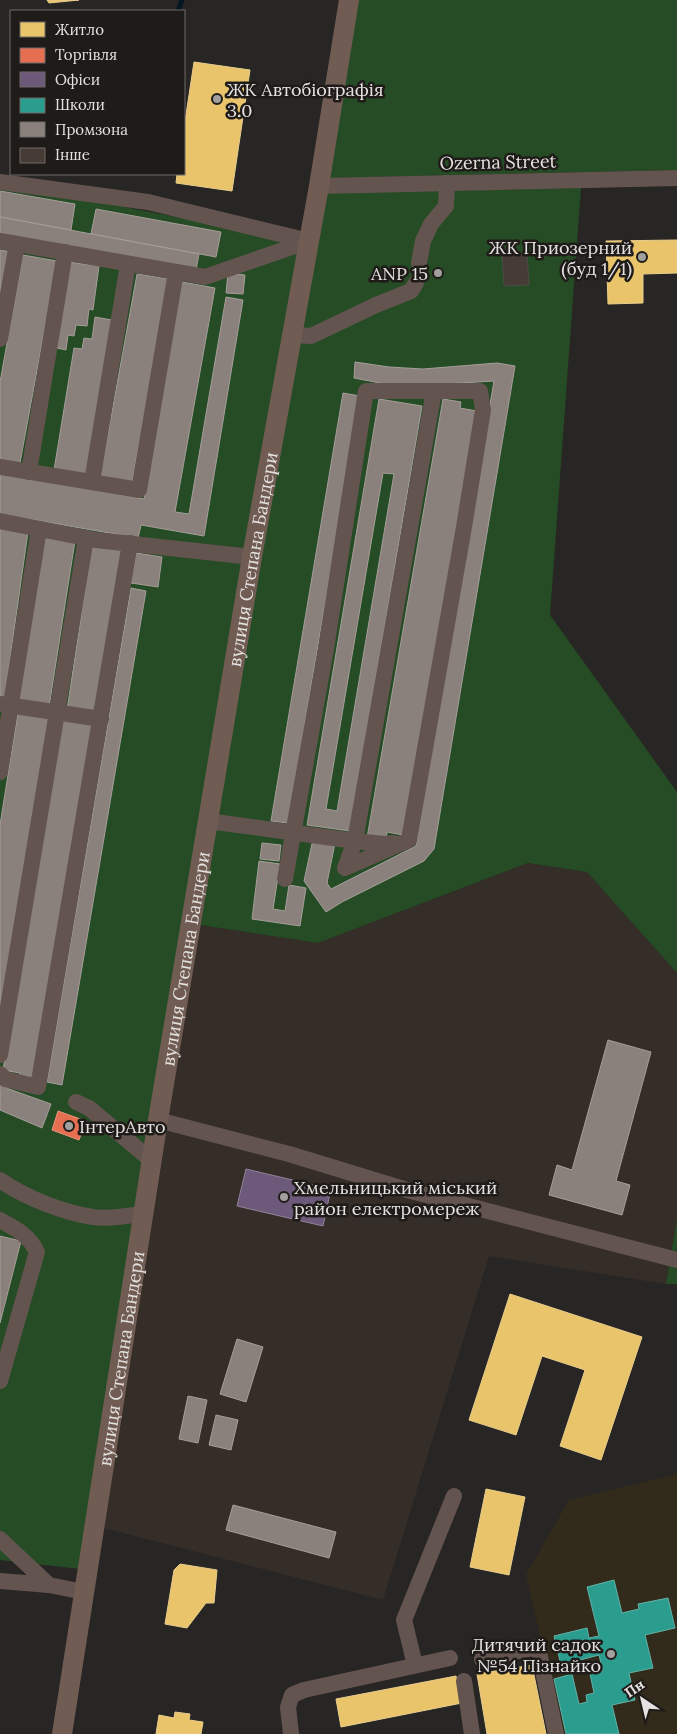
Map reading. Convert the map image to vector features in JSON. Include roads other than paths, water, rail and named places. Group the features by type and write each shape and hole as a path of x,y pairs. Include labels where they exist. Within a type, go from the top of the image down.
{"main road":[{"name":"вулиця Степана Бандери","path":"62,1734 151,1160 252,556 319,186 349,0"}],"street":[{"name":"Ozerna Street","path":"319,186 677,178"},
{"path":"0,182 148,202 309,242"},
{"path":"419,263 423,241 431,224 446,206 447,183"},
{"path":"0,242 205,277 309,242"},
{"path":"0,339 17,244"},
{"path":"29,472 65,252"},
{"path":"92,482 128,264"},
{"path":"0,466 139,490 176,272"},
{"path":"292,335 311,336 376,305 411,291 416,283"},
{"path":"285,879 326,649 366,391 480,391 483,410 409,840"},
{"path":"409,840 345,868 354,841 434,391"},
{"path":"0,521 86,538 252,556"},
{"path":"0,772 5,705 40,529"},
{"path":"0,1055 86,538"},
{"path":"0,1074 5,1079 38,1088 130,543"},
{"path":"5,705 101,719"},
{"path":"208,821 384,844 409,840"},
{"path":"76,1102 89,1108 151,1160"},
{"path":"158,1120 289,1154 408,1190 677,1260"},
{"path":"0,1180 13,1189 59,1208 94,1218 143,1214"},
{"path":"0,1220 25,1235 32,1242 37,1252 0,1381"},
{"path":"414,1664 404,1620 454,1496"},
{"path":"0,1539 49,1585"},
{"path":"0,1581 49,1585 84,1592"},
{"path":"482,1659 538,1648 556,1734"},
{"path":"291,1734 288,1707 292,1695 304,1690 414,1664 450,1658"},
{"path":"464,1681 472,1734"}],"waterway":[{"path":"178,10 182,0"}],"place":[{"name":"ЖК Автобіографія 3.0","path":"217,99"},
{"name":"ЖК Приозерний (буд 1/1)","path":"642,257"},
{"name":"ANP 15","path":"438,273"},
{"name":"ІнтерАвто","path":"69,1126"},
{"name":"Хмельницький міський район електромереж","path":"284,1197"},
{"name":"Дитячий садок №54 Пізнайко","path":"611,1654"}]}
